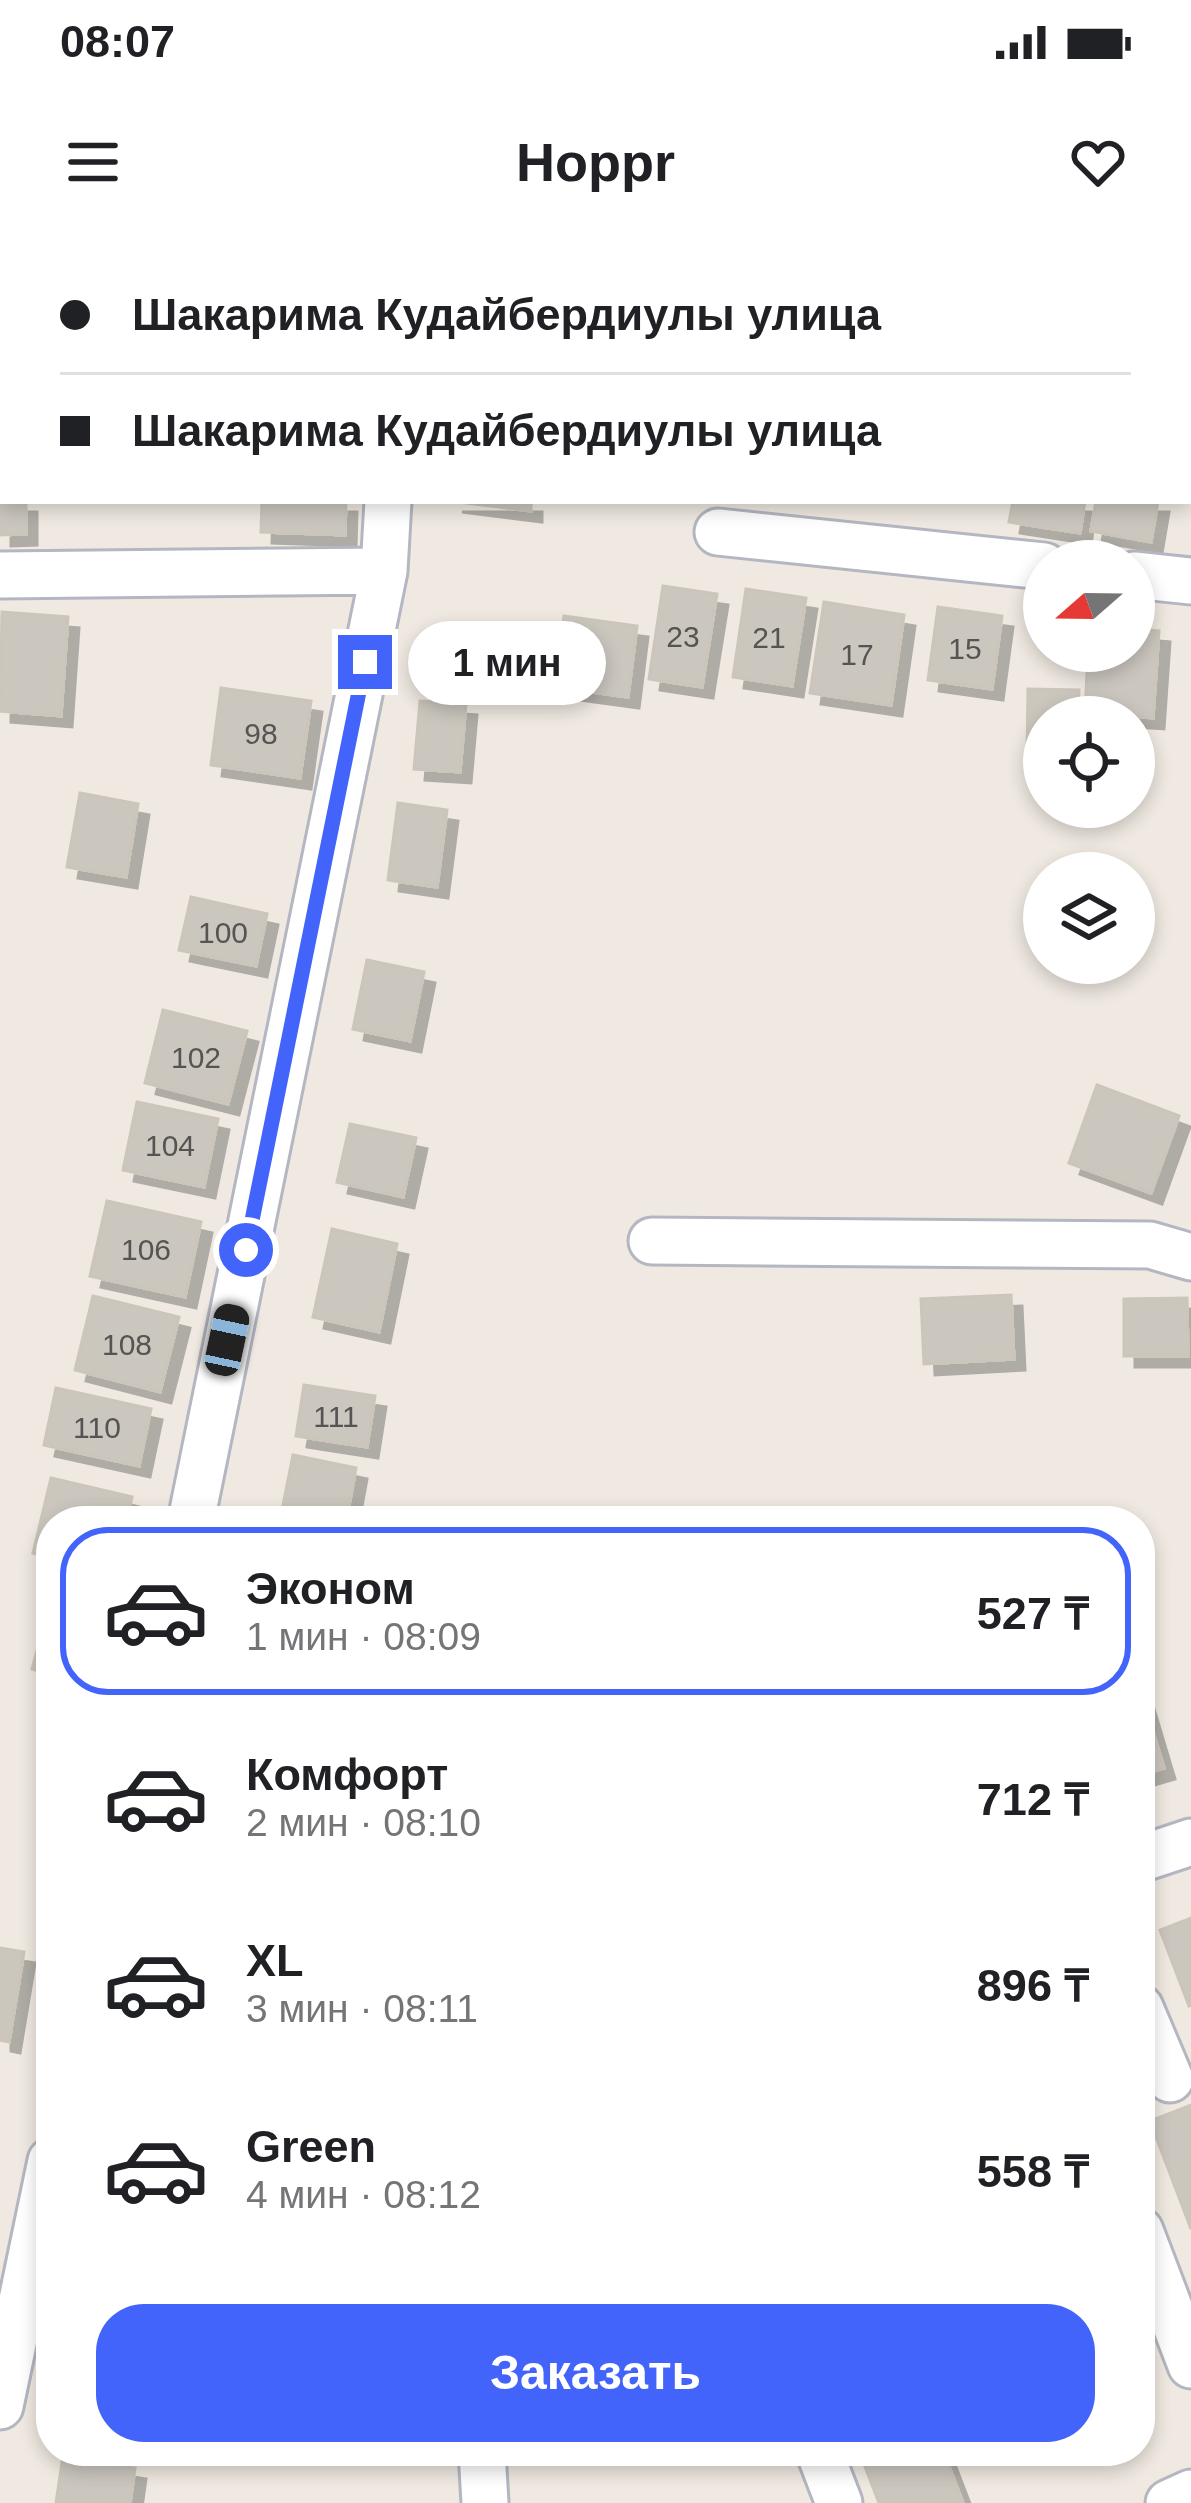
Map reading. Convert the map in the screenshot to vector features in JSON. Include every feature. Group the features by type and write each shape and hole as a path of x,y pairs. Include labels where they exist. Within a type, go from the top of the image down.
{"street":[{"path":"194,1506 384,571 388,504"},
{"path":"718,532 1023,564"},
{"path":"0,574 384,571"},
{"path":"1155,577 1191,581"},
{"path":"652,1241 1150,1245 1191,1257"},
{"path":"1155,1854 1191,1842"},
{"path":"1155,2048 1167,2080"},
{"path":"0,2406 22,2325 36,2246"},
{"path":"1155,2270 1191,2365"},
{"path":"483,2466 485,2503"},
{"path":"825,2466 839,2503"},
{"path":"1169,2503 1191,2493"}],"building":[{"path":"0,504 26,504 26,534 0,535"},
{"path":"262,504 346,504 345,535 261,532"},
{"path":"475,504 531,504 531,511"},
{"path":"1012,504 1085,504 1080,533 1009,522"},
{"path":"1096,504 1157,504 1151,540 1091,531"},
{"path":"663,586 717,594 702,687 649,679"},
{"path":"746,589 806,598 792,686 733,677"},
{"path":"824,602 904,615 891,705 810,693"},
{"path":"938,607 1002,616 992,689 928,680"},
{"path":"2,612 68,617 61,716 0,711"},
{"path":"564,616 637,626 628,697 554,687"},
{"path":"1155,631 1159,631 1155,696 1086,696 1087,672 1155,672"},
{"path":"221,688 311,701 300,778 211,765"},
{"path":"1028,689 1079,690 1079,696 1028,696"},
{"path":"420,701 466,704 460,772 414,769"},
{"path":"80,793 138,804 126,877 67,867"},
{"path":"398,803 447,810 437,887 388,880"},
{"path":"191,897 267,914 256,966 179,950"},
{"path":"367,960 424,972 410,1041 353,1029"},
{"path":"163,1010 247,1031 228,1104 145,1083"},
{"path":"1097,1085 1179,1116 1151,1193 1069,1163"},
{"path":"137,1102 218,1119 204,1187 123,1170"},
{"path":"350,1124 416,1138 403,1197 337,1182"},
{"path":"107,1201 201,1222 185,1297 90,1276"},
{"path":"332,1229 397,1244 379,1332 313,1317"},
{"path":"1011,1295 1014,1359 924,1364 921,1299"},
{"path":"93,1296 179,1317 160,1392 75,1370"},
{"path":"1187,1298 1188,1356 1124,1356 1124,1299"},
{"path":"304,1385 375,1396 367,1447 296,1436"},
{"path":"56,1388 151,1409 139,1466 44,1445"},
{"path":"293,1455 356,1468 349,1506 283,1505"},
{"path":"51,1478 132,1497 130,1506 44,1506"},
{"path":"1155,1738 1164,1768 1155,1771"},
{"path":"1191,1918 1191,2005 1189,2006 1160,1930"},
{"path":"0,1948 24,1952 9,2042 0,2040"},
{"path":"1191,2105 1191,2229 1155,2134 1155,2119"},
{"path":"62,2466 135,2468 130,2503 56,2503"},
{"path":"865,2466 949,2466 963,2503 879,2503"}],"route":[{"path":"246,1250 365,662"}]}
